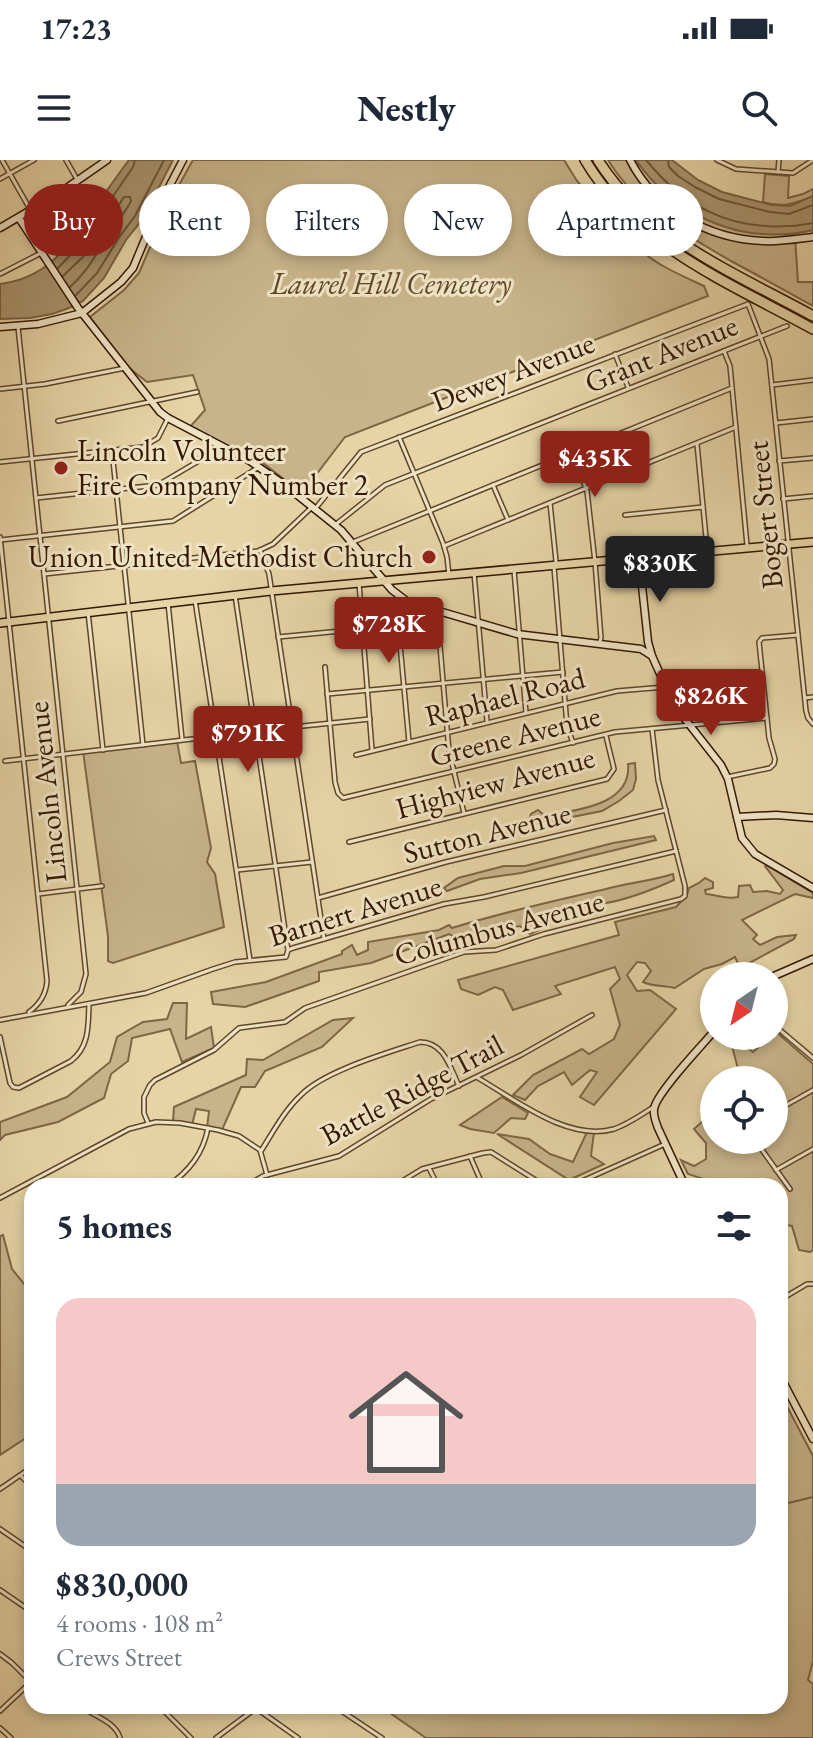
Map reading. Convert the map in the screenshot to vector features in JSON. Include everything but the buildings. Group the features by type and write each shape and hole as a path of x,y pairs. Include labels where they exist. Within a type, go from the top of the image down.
{"highway":[{"path":"585,160 616,204 654,238 687,260 813,329"},
{"path":"598,160 630,202 667,234 813,316"}],"main road":[{"path":"73,184 107,160"},
{"path":"0,327 18,327 79,309 115,287 135,262 154,215 183,160"},
{"path":"630,160 640,178 658,198 706,230 760,241 813,237"},
{"path":"0,228 24,215"},
{"path":"19,218 24,225"},
{"path":"45,256 79,309 151,402 168,418 259,466 314,508 353,542 385,581 408,602 520,635 641,649 652,656"},
{"path":"4,622 271,591 813,542"},
{"path":"639,558 652,656 674,705 727,777 742,838 749,850 813,888"},
{"path":"737,817 776,815 813,818"},
{"path":"788,970 813,959"},
{"path":"681,1178 655,1119 655,1105 661,1093 700,1047"},
{"path":"788,1391 813,1439"}],"street":[{"path":"2,160 24,199"},
{"path":"0,179 34,160"},
{"path":"66,160 78,181"},
{"path":"717,160 739,169 778,172 795,172 813,160"},
{"path":"739,169 740,160"},
{"path":"778,172 779,160"},
{"path":"0,274 35,256"},
{"name":"Bogert Street","path":"748,304 769,359 807,715 813,724"},
{"name":"Dewey Avenue","path":"260,550 273,544 314,508 358,453 748,304"},
{"name":"Grant Avenue","path":"335,525 382,487 787,326"},
{"name":"Lincoln Avenue","path":"18,327 86,979 81,992 66,1007"},
{"path":"724,351 730,366 748,548"},
{"path":"615,354 629,389"},
{"path":"0,389 125,368"},
{"path":"772,385 813,380"},
{"path":"353,542 732,388"},
{"path":"58,421 197,392"},
{"path":"0,462 143,447 158,438 168,418"},
{"path":"776,423 813,419"},
{"path":"444,546 736,427"},
{"path":"399,437 444,546 449,575"},
{"path":"36,498 158,485 199,460 211,440"},
{"path":"697,443 708,552"},
{"path":"112,451 143,745"},
{"path":"572,453 586,488 595,562 599,644"},
{"path":"779,461 813,458"},
{"path":"28,1013 41,1001 47,986 24,759 4,622 0,539 169,522 259,466"},
{"path":"493,485 508,520"},
{"path":"783,499 813,496"},
{"path":"550,503 567,726 573,743"},
{"path":"625,515 703,507"},
{"path":"44,574 260,550 269,574 324,939"},
{"path":"514,570 526,713"},
{"path":"474,573 487,723"},
{"path":"359,583 372,751"},
{"path":"235,595 288,950"},
{"path":"398,595 396,601 409,742"},
{"path":"195,600 250,961"},
{"path":"168,603 182,740"},
{"path":"437,611 449,751 464,814"},
{"path":"88,612 103,750"},
{"path":"278,637 362,629"},
{"path":"727,777 770,768 774,764 759,642 762,638 798,635"},
{"path":"325,667 330,723"},
{"path":"327,694 563,672"},
{"name":"Raphael Road","path":"356,755 622,690 665,687"},
{"path":"805,698 813,697"},
{"name":"Greene Avenue","path":"330,723 337,789 343,798 606,735 767,718"},
{"path":"5,761 370,719"},
{"path":"652,729 658,780 676,851"},
{"name":"Highview Avenue","path":"349,842 607,779 614,766 606,735"},
{"name":"Sutton Avenue","path":"318,898 446,862 666,810"},
{"name":"Columbus Avenue","path":"148,1123 144,1113 144,1097 152,1082 214,1050 239,1028 285,1022 310,1006 464,952 496,950 544,934 678,901 685,896 676,851"},
{"name":"Barnert Avenue","path":"0,1020 146,993 222,965 286,957 288,950 444,904 676,851"},
{"path":"236,870 312,862"},
{"path":"38,894 102,886"},
{"path":"0,1037 10,1083 19,1088 79,1055 86,1041 90,1003"},
{"name":"Battle Ridge Trail","path":"261,1178 339,1156 398,1118 592,1015"},
{"path":"788,1037 813,1058"},
{"path":"261,1151 289,1108 314,1084 420,1042 439,1047 459,1086"},
{"path":"477,1077 561,1125 580,1130 616,1128 633,1121 655,1105"},
{"path":"788,1104 813,1090"},
{"path":"37,1178 129,1129 148,1123 180,1123 233,1134 261,1151 267,1175"},
{"path":"178,1178 193,1164 204,1145 208,1128"},
{"path":"589,1178 665,1144"},
{"path":"776,1170 813,1149"},
{"path":"407,1178 429,1167 483,1153 496,1154 533,1178"},
{"path":"765,1154 782,1178"},
{"path":"470,1156 480,1178"},
{"path":"429,1167 434,1178"},
{"path":"0,1198 24,1185"},
{"path":"788,1295 807,1284 813,1284"},
{"path":"0,1489 24,1473"},
{"path":"21,1475 24,1478"},
{"path":"0,1537 2,1530 24,1545"},
{"path":"0,1590 24,1606"},
{"path":"0,1654 24,1673"},
{"path":"0,1711 24,1689"},
{"path":"93,1714 114,1727 120,1738"},
{"path":"167,1714 191,1738"},
{"path":"216,1738 247,1714"},
{"path":"265,1714 298,1738"},
{"path":"346,1714 382,1738"},
{"path":"0,1728 11,1738"}],"green space":[{"name":"Laurel Hill Cemetery","path":"193,160 564,160 580,184 528,184 528,256 649,256 704,286 708,296 345,437 302,493 259,460 256,462 189,428 205,410 193,375 147,382 128,367 90,317 124,290 139,273 146,256 250,256 250,184 180,184"},
{"path":"608,160 636,160 667,184 626,184"},
{"path":"765,174 789,176 788,198 813,189 813,196 788,204 763,202"},
{"path":"703,208 735,230 787,235 813,230 813,235 795,237 798,282 813,282 813,306 703,245"},
{"path":"177,741 181,763 195,761 211,848 207,862 215,874 224,927 113,963 108,961 108,936 83,751"},
{"path":"635,763 633,790 602,811 493,836 491,830 529,820 531,814 538,810 545,816 599,804 621,789 627,778 628,764"},
{"path":"654,836 656,840 521,873 480,879 447,891 444,888 458,878 504,866 525,866 613,843"},
{"path":"765,866 813,893 813,898 795,894 742,920 757,935 753,939 760,945 777,937 796,935 794,939 751,962 737,962 735,957 726,962 700,962 700,972 675,988 643,982 651,971 645,963 637,962 627,975 637,991 650,990 676,1009 594,1105 580,1097 597,1072 590,1070 572,1085 564,1072 538,1086 525,1100 513,1095 533,1075 582,1049 589,1054 614,1039 620,1025 610,989 620,979 615,967 555,986 561,994 513,1010 503,990 495,987 478,995 461,989 458,980 619,935 615,922 676,907 689,888 705,878 713,882 713,888 705,890 706,894 738,897 739,886 750,885 753,892 780,894 783,890"},
{"path":"673,874 674,880 632,897 548,914 542,929 530,934 520,926 484,931 458,947 456,938 449,934 371,963 319,972 319,981 245,1007 213,1004 211,992 266,982 342,954 352,945 357,955 368,950 368,942 439,930 449,925 452,928"},
{"path":"173,1003 187,1003 186,1039 211,1027 214,1048 182,1062 170,1029 132,1038 128,1061 111,1074 104,1098 58,1122 5,1135 0,1140 0,1122 67,1097 110,1062 117,1037 143,1022 167,1019"},
{"path":"353,1018 322,1047 265,1071 255,1087 241,1087 222,1130 207,1128 209,1111 196,1109 192,1125 173,1122 174,1107 246,1075 247,1059 263,1060 333,1020"},
{"path":"788,1042 813,1064 813,1250 810,1252 799,1250 792,1226 788,1225 788,1178 701,1178 688,1174 681,1160 694,1166 706,1159 706,1154 788,1154 788,1066 737,1066 733,1050 788,1050"},
{"path":"502,1097 528,1113 525,1119 511,1118 494,1133 460,1125"},
{"path":"587,1132 594,1132 591,1156 604,1164 573,1178 566,1178 497,1134 529,1139 550,1154 573,1162"},
{"path":"3,1235 12,1269 24,1284 24,1439 0,1455 0,1236"},
{"path":"788,1408 813,1456 813,1661 808,1680 813,1684 813,1738 426,1738 392,1714 788,1714"}],"water":[{"path":"129,160 173,160 161,184 139,184 139,224 123,245 123,184 112,184"},
{"path":"636,160 672,160 698,180 722,192 772,205 790,206 813,196 813,230 762,234 714,223 703,218 703,184 656,184"},
{"path":"57,256 117,256 104,278 83,301 52,314 0,319 0,284 31,275"}],"waterway":[{"path":"788,1503 813,1497"}],"place":[{"name":"Lincoln Volunteer Fire Company Number 2","path":"61,468"},
{"name":"Union United Methodist Church","path":"429,557"}]}
